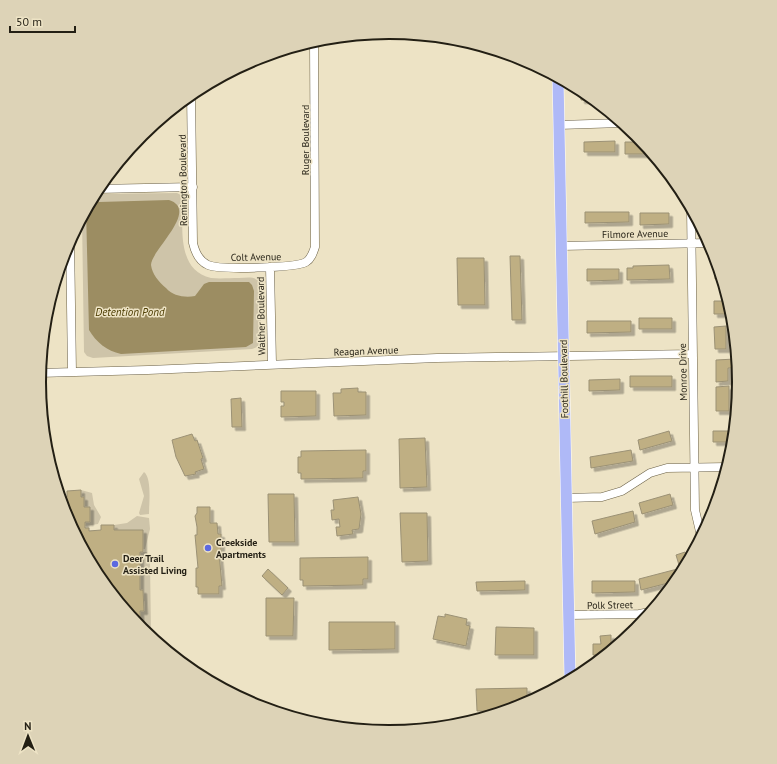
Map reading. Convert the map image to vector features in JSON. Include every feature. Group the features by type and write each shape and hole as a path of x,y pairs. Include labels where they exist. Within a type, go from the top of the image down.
{"main road":[{"name":"Foothill Boulevard","path":"558,84 570,673"}],"street":[{"name":"Ruger Boulevard","path":"314,48 316,239"},
{"name":"Remington Boulevard","path":"192,101 194,243"},
{"path":"559,125 614,123"},
{"path":"105,189 193,187"},
{"name":"Monroe Drive","path":"691,220 694,467 696,510 699,527"},
{"name":"Colt Avenue","path":"194,243 195,252 208,265 216,267 270,267 299,265 305,262 313,253 316,239"},
{"name":"Filmore Avenue","path":"561,246 702,243"},
{"path":"70,256 72,372"},
{"name":"Walther Boulevard","path":"270,267 272,364"},
{"name":"Reagan Avenue","path":"46,373 438,358 693,354"},
{"path":"567,498 602,497 622,491 650,473 667,468 721,467"},
{"name":"Polk Street","path":"569,615 641,614"}],"shaded area":[{"name":"Detention Pond","path":"177,193 183,196 182,232 186,256 191,266 199,273 211,278 255,278 259,281 262,341 257,347 252,349 93,358 87,356 84,352 82,228 101,194"},
{"path":"144,472 147,475 149,485 149,514 140,515 139,513 144,496 139,479"},
{"path":"81,490 92,493 94,505 101,517 98,524 85,526 85,522 90,522 90,507 84,507 84,497 81,497"},
{"path":"137,516 149,518 150,529 145,549 143,549 143,530 114,530 114,525 127,523"},
{"path":"140,552 147,552 150,564 151,630 140,618 140,611 144,611 143,590 140,590"}],"water":[{"name":"Detention Pond","path":"98,199 99,202 169,200 177,205 179,212 177,221 172,231 153,258 151,265 154,275 169,291 176,295 187,297 195,296 204,284 209,282 249,282 254,291 253,343 246,347 121,354 111,351 99,342 89,330 86,219"}],"building":[{"path":"615,141 615,152 584,152 584,142"},
{"path":"625,142 634,142 644,154 625,154"},
{"path":"585,212 629,212 629,222 585,223"},
{"path":"640,213 669,213 669,224 640,225"},
{"path":"510,256 520,256 522,320 512,320"},
{"path":"457,258 484,258 485,305 458,305"},
{"path":"669,265 670,279 627,280 627,268 633,268 633,266"},
{"path":"587,269 619,269 619,280 587,281"},
{"path":"714,301 722,301 725,314 714,314"},
{"path":"639,318 672,318 672,329 639,329"},
{"path":"587,321 631,321 631,332 587,333"},
{"path":"726,326 726,349 715,349 714,327"},
{"path":"731,359 731,368 728,368 728,381 716,382 716,360"},
{"path":"630,376 672,376 672,387 630,387"},
{"path":"620,379 620,390 589,391 589,380"},
{"path":"729,386 729,411 716,411 716,387"},
{"path":"358,388 358,392 366,392 366,415 334,416 333,393 341,393 341,389"},
{"path":"281,391 316,391 316,416 281,417 281,406 284,406 284,402 281,402"},
{"path":"241,398 242,427 232,427 231,399"},
{"path":"669,431 672,441 640,450 638,440"},
{"path":"713,431 728,431 726,442 713,442"},
{"path":"192,434 195,441 197,440 203,458 201,459 204,469 195,472 196,474 185,476 176,457 172,440"},
{"path":"425,438 427,487 400,488 399,439"},
{"path":"366,450 366,471 363,471 363,478 301,479 301,473 298,473 298,457 301,457 301,451"},
{"path":"631,450 633,461 591,468 590,457"},
{"name":"Deer Trail Assisted Living","path":"81,490 81,497 84,497 84,507 90,507 90,522 85,522 85,528 89,528 89,531 101,530 101,525 114,525 114,530 143,530 143,552 140,552 140,590 143,590 144,611 140,611 140,619 116,591 91,553 72,513 66,497 67,491"},
{"path":"268,494 294,494 295,542 269,542"},
{"path":"670,494 673,505 642,514 639,503"},
{"path":"358,497 361,514 359,529 352,530 353,534 337,536 336,527 340,527 339,519 332,520 331,510 334,510 333,500"},
{"name":"Creekside Apartments","path":"197,507 210,507 210,523 217,523 218,534 221,534 221,553 219,553 222,586 219,586 219,594 198,594 198,587 196,587 196,568 198,568 195,535 197,535 197,527 195,516 197,513"},
{"path":"633,511 635,522 595,534 592,521"},
{"path":"400,513 427,513 428,561 402,562"},
{"path":"685,552 686,554 679,565 676,555"},
{"path":"368,557 368,579 363,579 363,585 303,586 303,580 300,580 300,558"},
{"path":"268,569 288,588 282,595 262,576"},
{"path":"676,569 666,583 641,590 639,579"},
{"path":"525,581 525,590 477,591 476,582"},
{"path":"592,581 635,581 635,592 592,593"},
{"path":"266,598 294,598 293,636 266,636"},
{"path":"445,614 467,619 466,625 470,626 466,646 433,639 438,616 445,617"},
{"path":"329,622 395,622 395,649 329,650"},
{"path":"496,627 534,628 534,655 495,655"},
{"path":"611,635 611,643 596,655 593,655 593,644 601,644 600,636"},
{"path":"527,688 527,696 499,707 484,711 477,711 476,689"}],"place":[{"name":"Creekside Apartments","path":"208,548"},
{"name":"Deer Trail Assisted Living","path":"115,564"}]}
